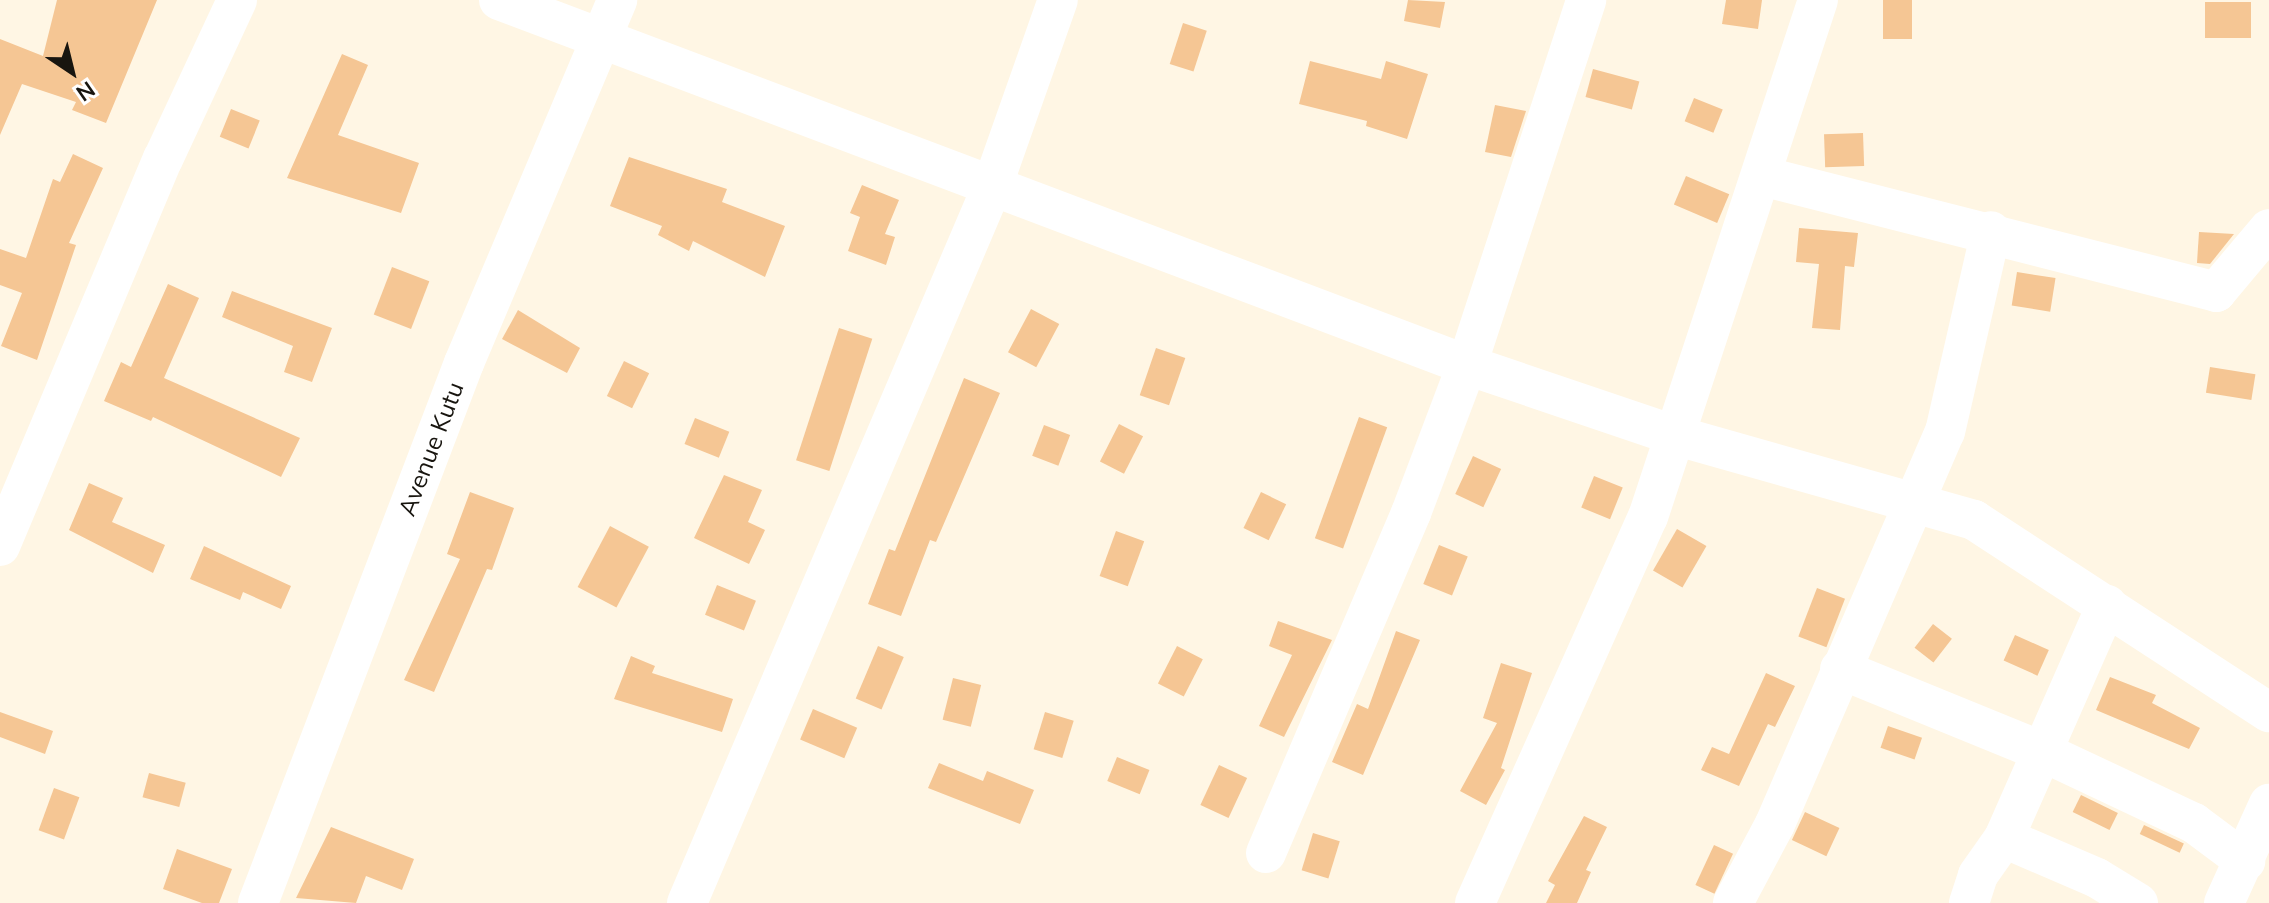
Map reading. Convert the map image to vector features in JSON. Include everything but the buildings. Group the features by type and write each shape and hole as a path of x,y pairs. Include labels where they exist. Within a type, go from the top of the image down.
{"street":[{"path":"0,546 163,159 237,0"},
{"path":"499,0 1467,365 1674,435 1912,505 1974,520 2269,712"},
{"name":"Avenue Kutu","path":"258,903 464,363 617,0"},
{"path":"687,903 992,187 1058,0"},
{"path":"1266,853 1411,513 1467,365 1586,0"},
{"path":"1475,903 1648,517 1818,0"},
{"path":"1762,176 1991,231 2216,292 2269,229"},
{"path":"1733,903 1775,824 1945,432 1991,231"},
{"path":"1969,903 1978,875 2004,838 2107,605"},
{"path":"1840,669 2043,752 2194,823 2245,861"},
{"path":"2224,903 2269,804"},
{"path":"2004,838 2097,878 2138,903"}]}
